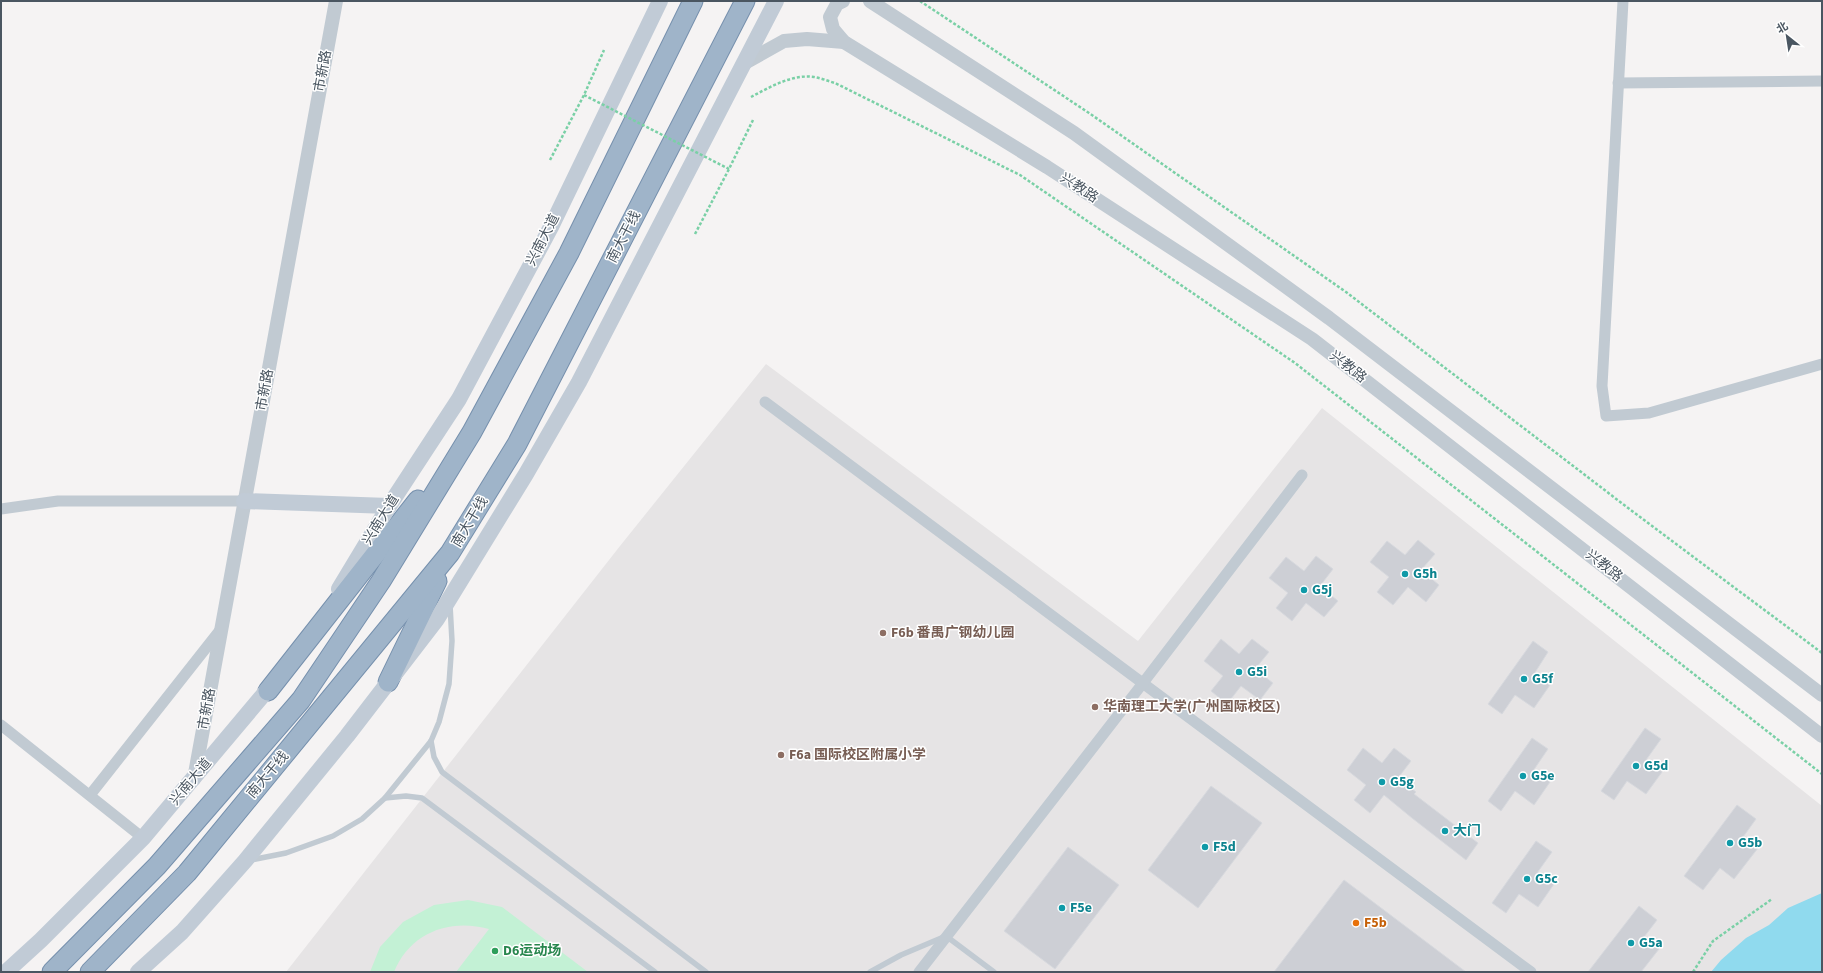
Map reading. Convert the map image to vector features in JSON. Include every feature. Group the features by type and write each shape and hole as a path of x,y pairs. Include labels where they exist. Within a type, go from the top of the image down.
{"highway":[{"name":"南大干线","path":"52,972 157,866 301,700 381,581 472,432 569,253 693,1"},
{"name":"南大干线","path":"90,972 187,873 450,553 521,437 745,1"},
{"path":"268,691 472,432"},
{"path":"388,682 450,553"}],"main road":[{"name":"兴南大道","path":"6,972 41,940 143,838 268,691 343,584 389,506 459,399 551,227 660,1"},
{"path":"138,972 182,932 244,861 347,736 426,634 450,598 526,474 579,382 776,1"},
{"path":"244,501 389,506"}],"street":[{"name":"市新路","path":"194,779 336,1"},
{"path":"843,1 837,4 830,17 833,29 844,42"},
{"name":"兴教路","path":"870,1 1074,133 1329,318 1822,695"},
{"path":"1623,1 1602,386 1606,416 1649,413 1822,364"},
{"path":"743,64 784,41 806,39 844,42"},
{"name":"兴教路","path":"844,42 1046,167 1312,339 1822,736"},
{"path":"1618,83 1822,81"},
{"path":"765,402 1531,972"},
{"path":"919,972 1144,683 1302,475"},
{"path":"1,509 58,501 244,501"},
{"path":"90,796 221,629"},
{"path":"1,725 143,838"}],"lane":[{"path":"244,861 286,853 333,836 362,818 385,798 432,741 439,722 449,684 452,641 450,598"},
{"path":"432,741 434,757 442,772 706,972"},
{"path":"385,798 406,796 422,798 654,972"},
{"path":"870,972 901,955 946,936 994,972"}],"path":[{"path":"920,1 1089,113 1346,292 1632,511 1822,653"},
{"path":"550,160 584,95 604,50"},
{"path":"752,97 771,86 789,79 813,77 835,83 1020,175 1295,363 1822,774"},
{"path":"584,95 729,169"},
{"path":"695,234 753,120"},
{"path":"1693,972 1713,941 1772,899"}],"shaded area":[{"name":"华南理工大学(广州国际校区)","path":"766,364 1138,641 1322,408 1822,806 1822,972 286,972 620,546"}],"green space":[{"path":"468,900 502,907 588,972 456,972 489,929 474,926 460,926 446,927 421,938 410,947 394,972 370,972 380,947 403,922 434,905"}],"water":[{"path":"1822,893 1822,972 1711,972 1721,960 1746,938 1769,925 1788,908"}],"building":[{"name":"G5h","path":"1418,540 1435,554 1421,570 1439,585 1426,602 1408,587 1393,605 1377,592 1389,577 1370,562 1387,541 1405,555"},
{"name":"G5j","path":"1316,556 1333,569 1320,586 1338,601 1324,617 1306,603 1292,621 1276,608 1288,593 1269,578 1286,557 1304,571"},
{"name":"G5i","path":"1221,639 1239,654 1252,639 1269,652 1255,669 1273,683 1260,700 1241,686 1227,704 1211,691 1223,676 1204,661"},
{"name":"G5f","path":"1533,641 1548,652 1534,674 1550,685 1534,708 1515,695 1502,714 1488,704"},
{"name":"G5d","path":"1645,728 1661,739 1646,760 1662,772 1646,794 1627,781 1614,800 1601,791"},
{"name":"G5e","path":"1532,738 1548,749 1533,771 1550,782 1534,805 1515,791 1501,811 1488,801"},
{"name":"G5g","path":"1363,748 1382,763 1394,748 1411,761 1398,778 1416,792 1414,794 1478,843 1466,860 1384,795 1370,813 1354,800 1366,785 1347,770"},
{"name":"F5d","path":"1211,786 1262,823 1198,908 1148,870"},
{"name":"G5b","path":"1737,805 1756,819 1743,837 1758,848 1734,879 1720,868 1703,890 1684,876"},
{"name":"G5c","path":"1536,841 1552,852 1537,873 1554,884 1538,907 1519,894 1506,913 1492,903"},
{"name":"F5e","path":"1068,847 1119,885 1055,969 1004,931"},
{"name":"F5b","path":"1344,880 1466,972 1274,972"},
{"name":"G5a","path":"1639,906 1657,920 1644,937 1659,949 1641,972 1588,972"}],"place":[{"name":"G5h","path":"1405,574"},
{"name":"G5j","path":"1304,590"},
{"name":"F6b 番禺广钢幼儿园","path":"883,633"},
{"name":"G5i","path":"1239,672"},
{"name":"G5f","path":"1524,679"},
{"name":"华南理工大学(广州国际校区)","path":"1095,707"},
{"name":"F6a 国际校区附属小学","path":"781,755"},
{"name":"G5d","path":"1636,766"},
{"name":"G5e","path":"1523,776"},
{"name":"G5g","path":"1382,782"},
{"name":"大门","path":"1445,831"},
{"name":"G5b","path":"1730,843"},
{"name":"F5d","path":"1205,847"},
{"name":"G5c","path":"1527,879"},
{"name":"F5e","path":"1062,908"},
{"name":"F5b","path":"1356,923"},
{"name":"G5a","path":"1631,943"},
{"name":"D6运动场","path":"495,951"}]}
